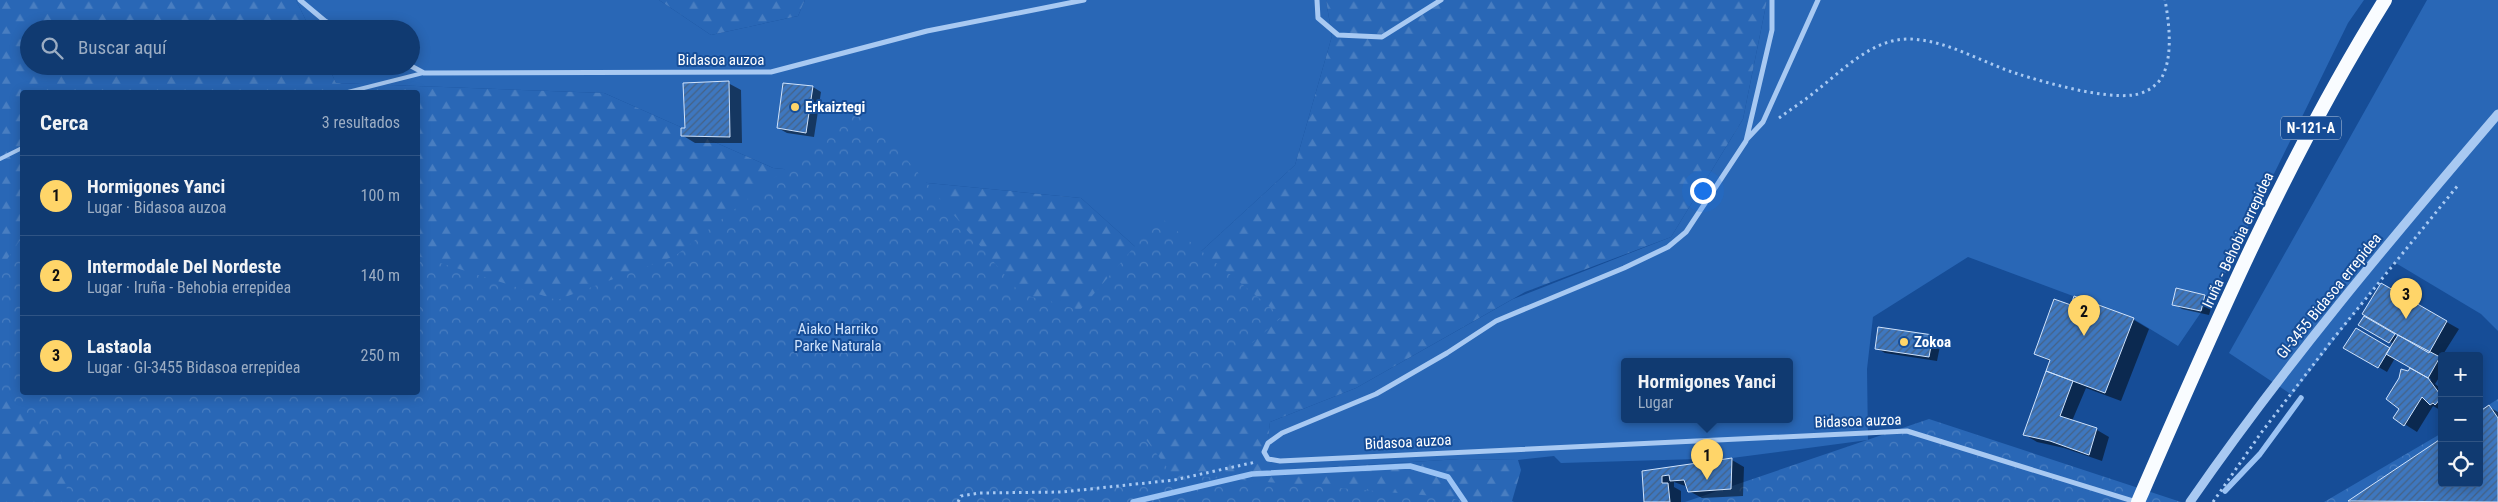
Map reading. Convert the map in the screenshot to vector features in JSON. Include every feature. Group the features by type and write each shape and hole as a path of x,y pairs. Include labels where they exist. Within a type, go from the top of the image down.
{"highway":[{"name":"Iruña - Behobia errepidea","path":"2137,502 2245,261 2309,132 2385,0"}],"street":[{"path":"300,0 324,20"},
{"name":"Bidasoa auzoa","path":"420,71 424,73 771,72 926,31 1084,0"},
{"path":"1317,0 1318,18 1338,35 1382,36 1442,0"},
{"path":"1746,141 1772,30 1772,0"},
{"path":"1268,459 1264,452 1268,443 1282,433 1376,394 1496,321 1624,268 1668,247 1686,232 1746,141 1763,122 1818,0"},
{"name":"GI-3455 Bidasoa errepidea","path":"2190,502 2240,430 2423,202 2498,114"},
{"name":"Bidasoa auzoa","path":"1268,459 1280,461 1907,431 2137,502"}],"lane":[{"path":"420,74 424,73"},
{"path":"356,90 416,75"},
{"path":"0,159 20,149"}],"path":[{"path":"1776,120 1814,93 1857,58 1878,47 1910,39 1935,44 2018,74 2063,86 2109,95 2134,95 2154,87 2163,75 2168,58 2168,19 2165,0"},
{"path":"2213,502 2261,433 2333,339 2463,179"},
{"path":"958,502 961,496 979,493 1062,492 1174,480 1268,459"}],"green space":[{"path":"0,0 296,0 306,20 20,20 20,75 332,75 336,83 604,93 773,168 1081,198 1171,279 1295,165 1332,36 1326,0 1767,0 1743,119 1671,237 1525,292 1356,388 1270,422 1265,471 1460,459 1518,460 1521,470 1512,501 1514,502 0,502"},
{"path":"296,0 659,0 711,35 798,16 805,0 1326,0 1332,36 1295,165 1171,279 1081,198 773,168 604,93 336,83 332,75 420,75 420,20 306,20"},
{"path":"659,0 805,0 798,16 711,35"},
{"path":"1767,0 2364,0 2348,23 2219,286 2178,346 2132,318 1968,257 1873,317 1867,369 1868,440 1732,458 1561,463 1554,456 1518,460 1460,459 1264,471 1270,422 1356,388 1513,299 1671,237 1743,119"},
{"path":"2427,0 2498,0 2498,331 2481,314 2394,262 2292,395 2229,353"},
{"name":"Aiako Harriko Parke Naturala","path":"863,108 1021,294 1080,310 1160,217 1282,317 1144,437 1172,474 1446,497 1466,502 69,502 61,455 0,391 0,270 20,240 20,395 420,395 420,257 557,300 675,256"},
{"path":"2498,399 2498,502 2324,502 2438,435 2438,487 2483,487 2483,408"},
{"path":"1929,419 2181,502 1685,502"}],"building":[{"path":"729,81 730,137 681,136 681,128 685,128 683,83"},
{"name":"Erkaiztegi","path":"783,83 813,86 806,133 777,128"},
{"path":"2381,283 2447,321 2429,353 2362,314"},
{"path":"2176,288 2205,295 2201,311 2172,305"},
{"path":"2074,296 2134,318 2105,393 2046,371 2050,360 2034,354 2054,299 2071,305"},
{"path":"2364,316 2395,334 2389,343 2358,325"},
{"name":"Zokoa","path":"1878,327 1933,335 1929,357 1875,349"},
{"path":"2356,328 2390,348 2378,368 2343,348"},
{"path":"2398,335 2438,356 2438,360 2428,378 2386,354"},
{"path":"2410,368 2428,378 2438,392 2438,402 2435,405 2433,403 2430,405 2422,397 2404,426 2393,418 2399,409 2386,399 2399,378 2401,369 2408,371"},
{"path":"2046,371 2073,381 2060,416 2097,428 2089,455 2050,441 2023,435"},
{"path":"2489,405 2498,418 2498,502 2348,501 2438,441 2438,487 2483,487 2483,409"},
{"path":"1732,458 1731,489 1688,492 1684,480 1670,481 1669,475 1662,476 1662,483 1668,483 1670,502 1644,502 1642,471"}],"waterway":[{"path":"2225,491 2260,454 2301,398"},
{"path":"1133,502 1252,474 1410,466 1448,477 1465,502"}],"place":[{"name":"Erkaiztegi","path":"795,107"},
{"name":"Lastaola","path":"2406,319"},
{"name":"Intermodale Del Nordeste","path":"2084,336"},
{"name":"Zokoa","path":"1904,342"},
{"name":"Hormigones Yanci","path":"1707,480"}]}
